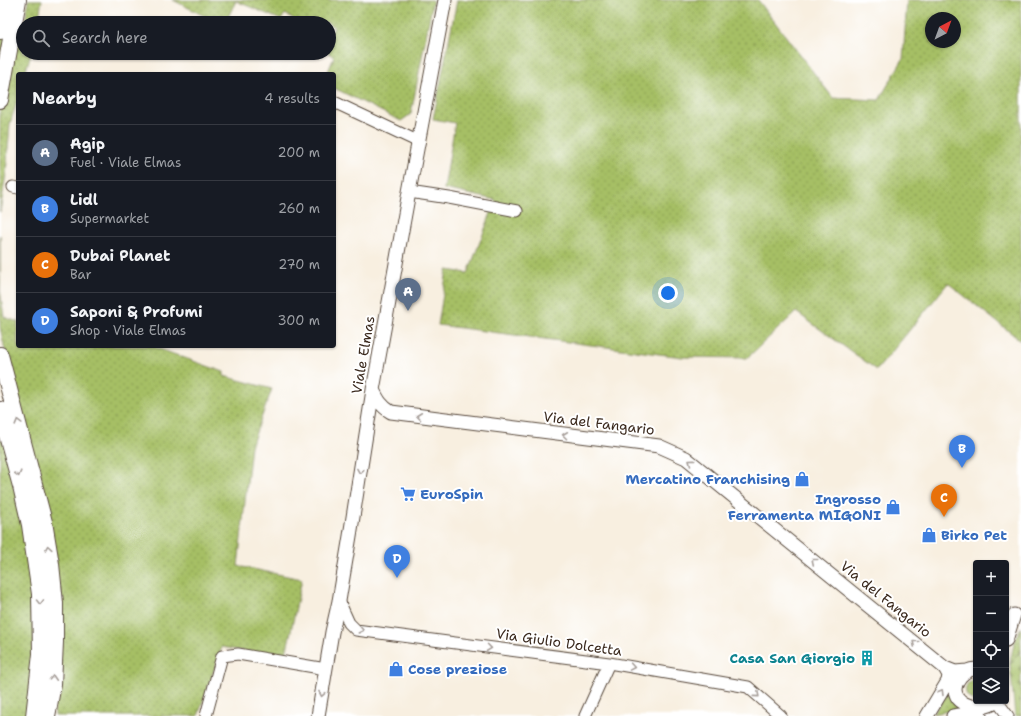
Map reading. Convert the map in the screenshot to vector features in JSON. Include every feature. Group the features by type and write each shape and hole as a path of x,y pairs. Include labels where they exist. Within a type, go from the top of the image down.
{"highway":[{"path":"0,100 6,31 5,0"},
{"path":"6,31 18,0"},
{"path":"0,355 44,522 51,564 55,603 55,642 53,684 47,716"},
{"path":"0,410 30,525 40,594 41,654 34,716"}],"main road":[{"name":"Viale Elmas","path":"318,716 350,536 373,390 445,0"},
{"path":"373,390 383,408 391,412"},
{"path":"366,432 378,418 391,412"},
{"name":"Via del Fangario","path":"391,412 659,446 686,458 945,668 955,672 971,670"},
{"path":"1008,632 1014,614"},
{"path":"927,716 948,681 949,674 945,668"},
{"path":"971,670 961,675 955,687 955,694 957,701 961,706 966,710 977,714"},
{"path":"953,716 977,714 989,710 995,704"}],"street":[{"path":"336,103 419,142"},
{"path":"409,192 517,211"},
{"name":"Via Giulio Dolcetta","path":"339,601 349,623 356,630 609,663 748,687 781,716"},
{"path":"206,716 222,656 238,654 326,669"},
{"path":"585,716 609,663"},
{"path":"999,704 1008,716"}],"green space":[{"path":"28,0 42,0 39,16 26,16"},
{"path":"173,0 433,0 411,114 401,121 336,89 336,72 328,72 333,60 336,60 336,16 289,16 285,14 284,16 272,16 236,1 228,16 204,16"},
{"path":"457,0 758,0 833,98 879,100 903,59 907,0 1021,0 1021,341 948,283 877,370 796,312 747,358 682,357 438,325 447,270 468,273 496,200 444,189 455,123 433,119"},
{"path":"0,31 16,33 16,60 29,60 26,72 16,72 16,104 10,124 6,174 0,212"},
{"path":"0,289 4,317 16,321 16,348 157,348 224,372 224,376 272,389 251,446 238,566 302,579 285,659 222,647 198,716 55,716 9,369 0,327"},
{"path":"0,428 21,507 38,631 28,716 0,716"},
{"path":"1021,627 1021,650 1010,663 1014,645"},
{"path":"1021,650 1021,716 1015,716 1010,663"},
{"path":"973,680 973,700 966,694 966,687"},
{"path":"951,688 954,702 960,709 933,714"}],"place":[{"name":"Agip","path":"408,311"},
{"name":"Lidl","path":"962,468"},
{"name":"Mercatino Franchising","path":"802,479"},
{"name":"EuroSpin","path":"408,494"},
{"name":"Ingrosso Ferramenta MIGONI","path":"893,507"},
{"name":"Dubai Planet","path":"944,517"},
{"name":"Birko Pet","path":"929,535"},
{"name":"Saponi & Profumi","path":"397,578"},
{"name":"Casa San Giorgio","path":"867,658"},
{"name":"Cose preziose","path":"396,669"}]}
